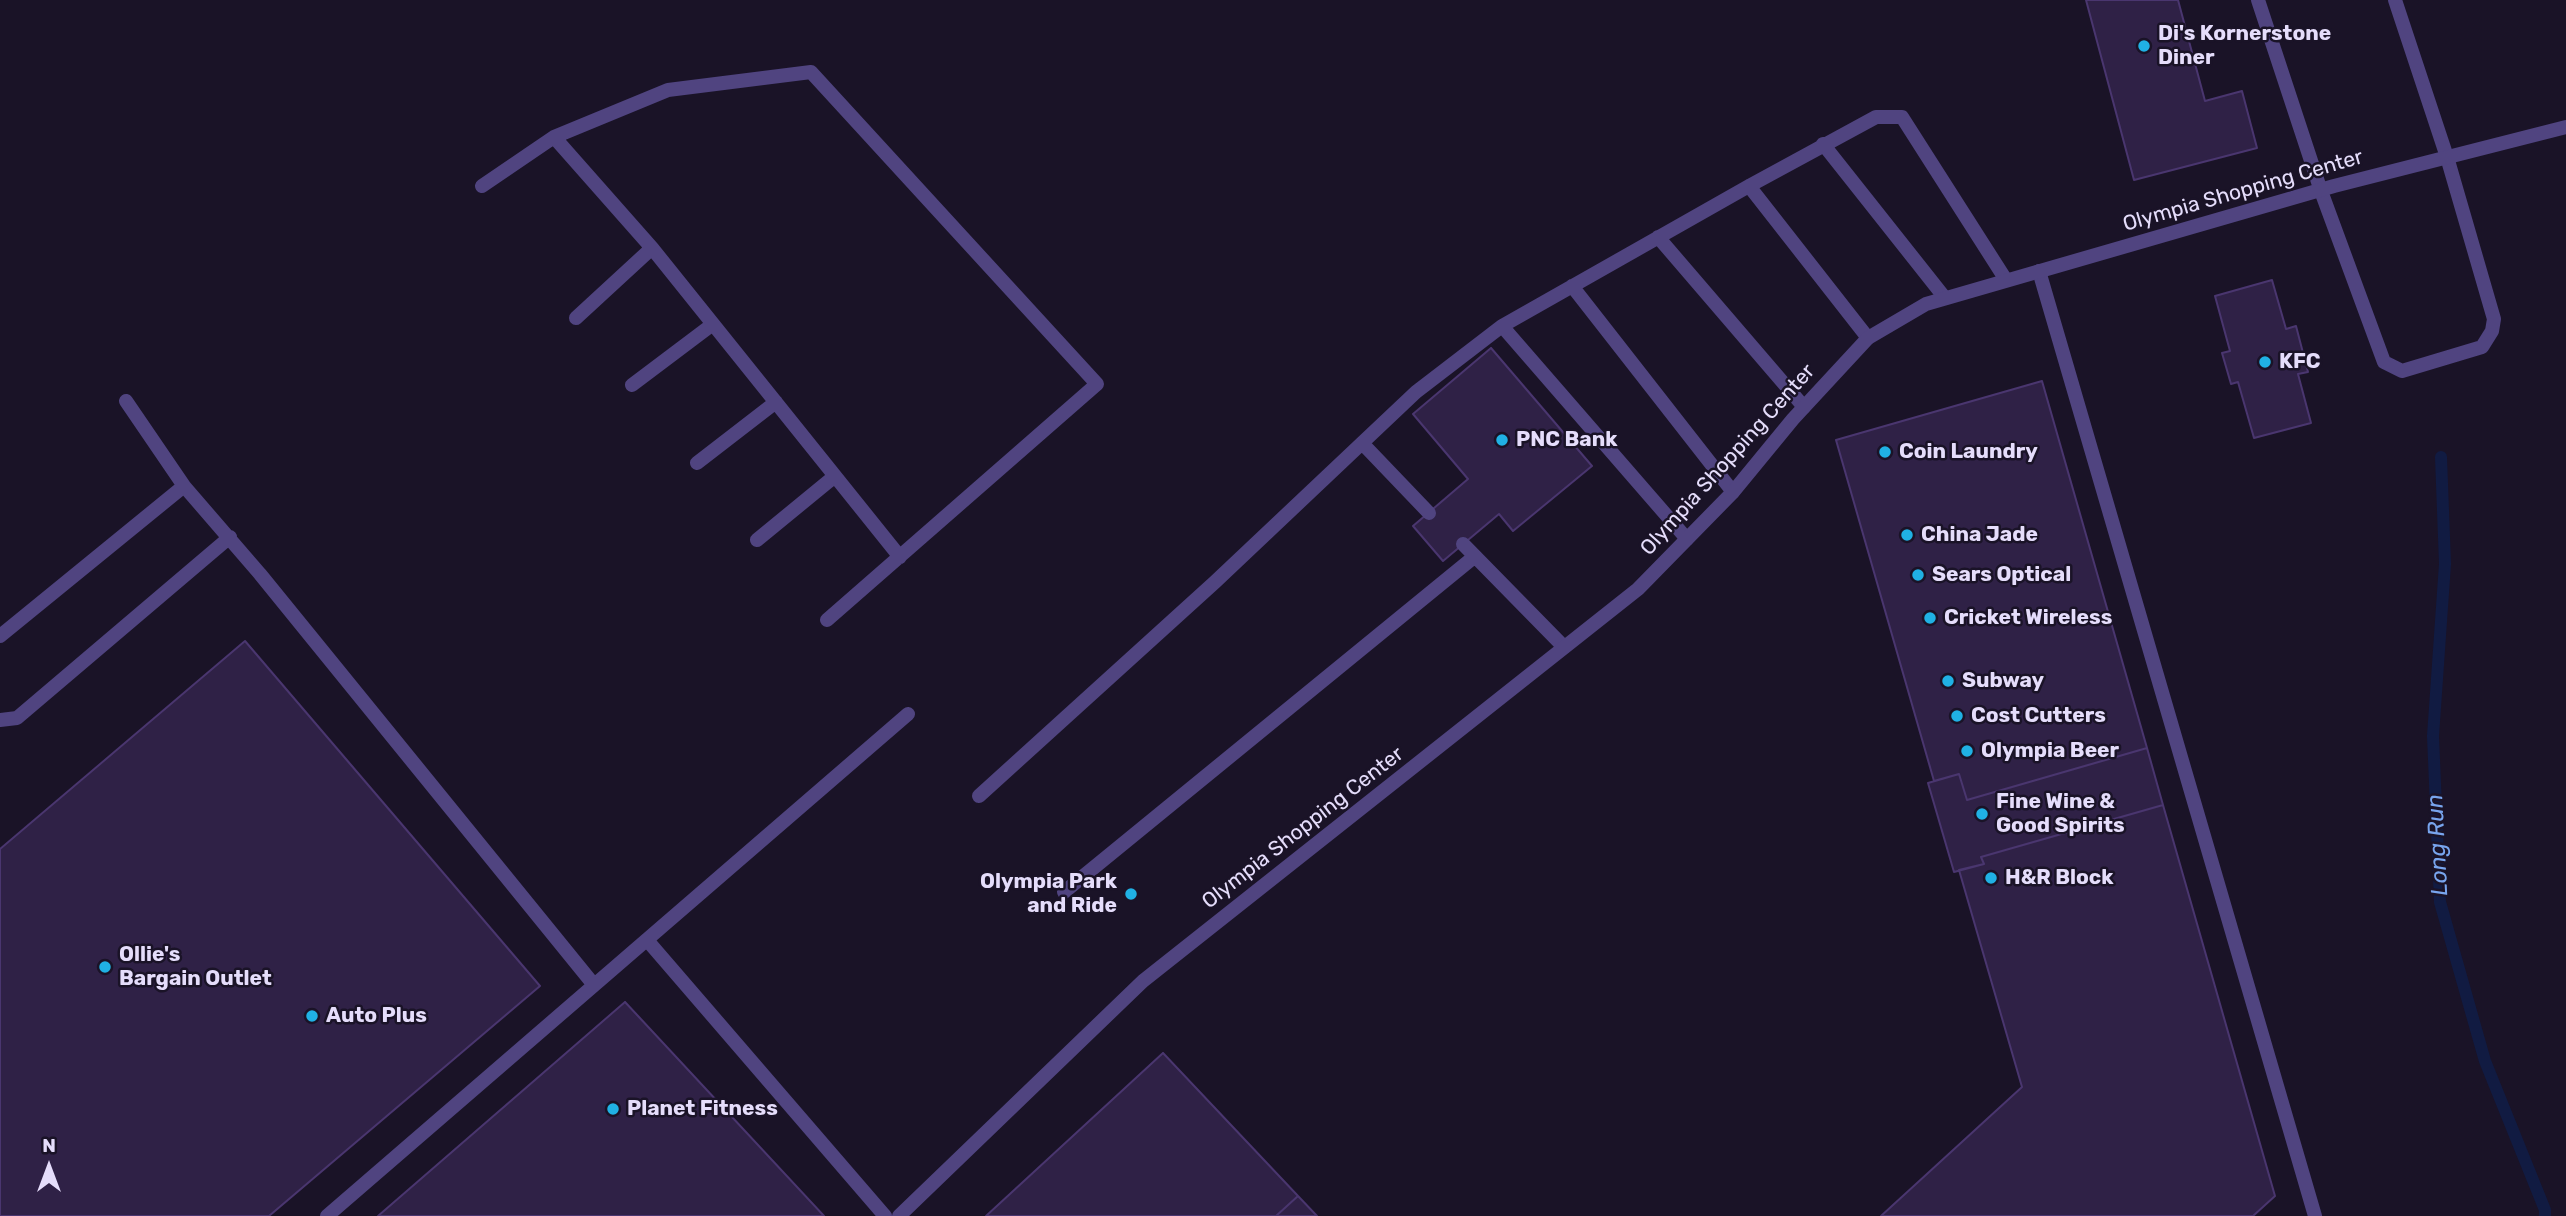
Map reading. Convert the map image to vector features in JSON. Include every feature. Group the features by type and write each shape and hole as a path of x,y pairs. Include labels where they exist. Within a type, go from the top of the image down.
{"street":[{"path":"2258,0 2322,191 2384,362 2402,371 2482,347 2492,331 2494,319 2447,157 2395,0"},
{"path":"482,186 554,137 668,90 811,72 1097,384 827,620"},
{"path":"979,796 1215,582 1416,392 1502,326 1823,144 1876,117 1902,117 2006,280"},
{"name":"Olympia Shopping Center","path":"899,1216 1143,981 1638,589 1733,492 1868,338 1926,304 1945,298 2322,191 2566,127"},
{"path":"554,137 652,248 901,557"},
{"path":"1823,144 1945,298"},
{"path":"1749,186 1868,338"},
{"path":"1658,237 1804,408"},
{"path":"576,318 652,248"},
{"path":"2039,271 2315,1216"},
{"path":"1572,286 1733,492"},
{"path":"632,385 713,324"},
{"path":"1502,326 1687,540"},
{"path":"126,401 184,486 230,537 594,985"},
{"path":"697,463 776,402"},
{"path":"1362,443 1429,513"},
{"path":"757,540 835,476"},
{"path":"0,636 184,486"},
{"path":"0,720 17,718 230,537"},
{"path":"1463,544 1564,647"},
{"path":"1064,892 1474,557"},
{"path":"327,1216 908,714"},
{"path":"647,940 885,1216"}],"building":[{"name":"Di's Kornerstone Diner","path":"2086,0 2178,0 2205,101 2242,91 2257,148 2134,180"},
{"name":"KFC","path":"2272,280 2286,329 2296,326 2308,372 2298,374 2311,423 2254,438 2238,382 2231,384 2222,353 2230,351 2215,296"},
{"name":"PNC Bank","path":"1491,348 1592,466 1513,531 1499,514 1443,561 1413,526 1468,479 1413,414"},
{"path":"2042,381 2147,748 1967,800 1959,774 1934,781 1836,440"},
{"path":"245,641 540,986 269,1216 0,1216 0,849"},
{"path":"2147,748 2163,805 1981,857 1984,864 1954,872 1928,783 1959,774 1967,800"},
{"path":"2163,805 2275,1196 2253,1216 1881,1216 2022,1087 1959,870 1984,864 1981,857"},
{"name":"Planet Fitness","path":"625,1002 824,1216 378,1216"},
{"path":"1163,1053 1298,1196 1276,1216 986,1216"},
{"path":"1298,1196 1317,1216 1276,1216"}],"waterway":[{"name":"Long Run","path":"2441,457 2445,564 2433,736 2440,902 2485,1061 2545,1210 2545,1216"}],"place":[{"name":"Di's Kornerstone Diner","path":"2144,46"},
{"name":"KFC","path":"2265,362"},
{"name":"PNC Bank","path":"1502,440"},
{"name":"Coin Laundry","path":"1885,452"},
{"name":"China Jade","path":"1907,535"},
{"name":"Sears Optical","path":"1918,575"},
{"name":"Cricket Wireless","path":"1930,618"},
{"name":"Subway","path":"1948,681"},
{"name":"Cost Cutters","path":"1957,716"},
{"name":"Olympia Beer","path":"1967,751"},
{"name":"Fine Wine & Good Spirits","path":"1982,814"},
{"name":"H&R Block","path":"1991,878"},
{"name":"Olympia Park and Ride","path":"1131,894"},
{"name":"Ollie's Bargain Outlet","path":"105,967"},
{"name":"Auto Plus","path":"312,1016"},
{"name":"Planet Fitness","path":"613,1109"}]}
